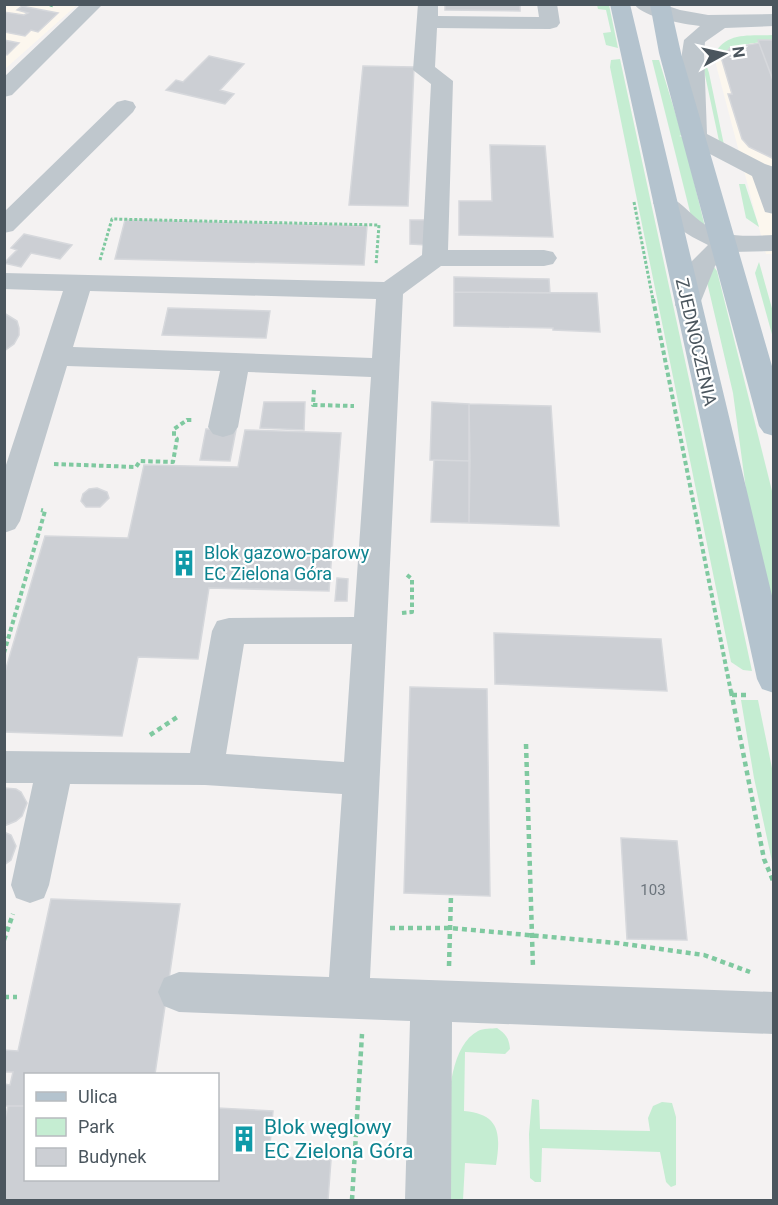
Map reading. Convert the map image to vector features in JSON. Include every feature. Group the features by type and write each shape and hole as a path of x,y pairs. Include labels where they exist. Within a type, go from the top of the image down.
{"main road":[{"name":"ZJEDNOCZENIA","path":"620,4 774,679"},
{"path":"655,7 695,136 774,426"}],"street":[{"path":"435,258 442,81 424,70 428,13 550,23 547,4"},
{"path":"4,90 89,5"},
{"path":"629,48 655,7 713,11 774,20"},
{"path":"713,11 774,8"},
{"path":"713,11 695,40 693,53 695,136 768,173 774,207"},
{"path":"4,226 125,107"},
{"path":"665,203 693,228 725,244 774,243"},
{"path":"688,305 703,263 725,244"},
{"path":"4,281 89,274 390,291 435,258 544,258"},
{"path":"4,521 56,356 89,274"},
{"path":"348,998 390,291"},
{"path":"56,356 386,368"},
{"path":"223,427 236,362"},
{"path":"205,769 229,631 370,630"},
{"path":"4,767 205,769 361,778"},
{"path":"22,897 55,767"},
{"path":"179,992 774,1013"},
{"path":"428,1200 440,1001"}],"path":[{"path":"633,199 764,859 774,883"},
{"path":"89,274 112,219 379,225 376,266 367,266"},
{"path":"148,736 186,711"},
{"path":"525,744 532,936"},
{"path":"440,1001 450,928 451,895"},
{"path":"4,940 22,897"},
{"path":"385,928 450,928 617,943 704,955 752,973"},
{"path":"4,996 17,997"}],"shaded area":[{"path":"5,5 77,5 5,69"},
{"path":"773,38 773,254 766,254 714,57 720,46"}],"green space":[{"path":"597,5 609,5 618,48 606,45 603,33 611,32 606,10 598,9"},
{"path":"773,35 773,40 739,47 721,57 713,56 724,42 739,36"},
{"path":"620,59 752,671 743,670 731,662 610,67 611,60"},
{"path":"652,60 659,60 682,135 679,136 683,137 705,227 691,216"},
{"path":"702,61 705,61 709,73 724,145 719,141"},
{"path":"739,184 745,184 759,227 746,218"},
{"path":"759,262 773,312 773,338 755,273"},
{"path":"714,267 717,271 773,495 773,618 747,497 733,393 707,282"},
{"path":"741,700 758,700 773,773 773,866 754,778"},
{"path":"497,1028 505,1034 509,1042 510,1049 505,1054 465,1052 464,1111 485,1116 491,1121 498,1135 496,1165 465,1163 463,1200 449,1200 448,1109 456,1061 465,1043 478,1031"},
{"path":"532,1099 539,1100 540,1129 650,1131 648,1118 653,1106 662,1102 672,1103 676,1117 676,1185 671,1187 666,1182 660,1152 542,1148 541,1182 535,1182 530,1178 529,1134"}],"building":[{"path":"445,4 520,4 520,11 445,10"},
{"path":"22,6 58,13 38,32 31,30 25,36 4,32 4,12 24,15 28,13 17,10"},
{"path":"4,40 19,43 7,55 4,54"},
{"path":"758,40 774,40 774,83 759,43"},
{"path":"759,43 774,83 774,159 749,147 742,139 728,94 732,94 721,57 730,48"},
{"path":"209,56 244,64 220,90 234,94 225,104 166,90 176,80 183,82"},
{"path":"363,66 414,67 408,206 349,205"},
{"path":"490,145 545,146 553,237 459,235 459,201 492,201"},
{"path":"125,220 367,226 364,265 115,259"},
{"path":"410,220 427,220 427,245 410,244"},
{"path":"24,234 72,245 60,259 31,253 21,267 4,263 17,250 11,248"},
{"path":"454,277 549,279 550,293 454,292"},
{"path":"454,292 597,293 600,332 553,330 553,328 454,326"},
{"path":"168,308 270,311 266,338 162,335"},
{"path":"4,313 17,321 19,335 14,344 4,351"},
{"path":"264,402 305,402 304,430 260,428"},
{"path":"432,402 469,404 470,461 430,460"},
{"path":"469,404 551,406 559,526 469,523"},
{"path":"206,429 236,430 230,461 200,460"},
{"name":"Blok gazowo-parowy EC Zielona Góra","path":"245,430 341,433 329,591 209,588 198,659 138,657 122,736 4,732 4,675 45,536 128,538 144,465 238,467"},
{"path":"434,460 470,461 469,523 431,522"},
{"path":"97,488 107,492 109,498 100,507 86,507 81,501 83,494 89,489"},
{"path":"337,578 348,579 347,601 335,601"},
{"path":"494,633 661,639 667,691 495,684"},
{"path":"410,687 487,689 490,896 404,893"},
{"path":"4,788 21,792 27,803 22,816 4,826"},
{"path":"4,832 11,835 16,846 11,860 4,865"},
{"path":"621,838 677,841 687,940 627,939"},
{"path":"51,899 180,904 155,1073 24,1073 24,1106 4,1106 4,1084 10,1085 13,1072 4,1072 4,1050 18,1051"},
{"name":"Blok węglowy EC Zielona Góra","path":"8,1106 24,1106 24,1181 219,1181 219,1108 273,1111 269,1156 331,1160 328,1200 4,1200 4,1123"}],"place":[{"name":"Blok gazowo-parowy EC Zielona Góra","path":"184,563"},
{"name":"Blok węglowy EC Zielona Góra","path":"244,1139"}]}
